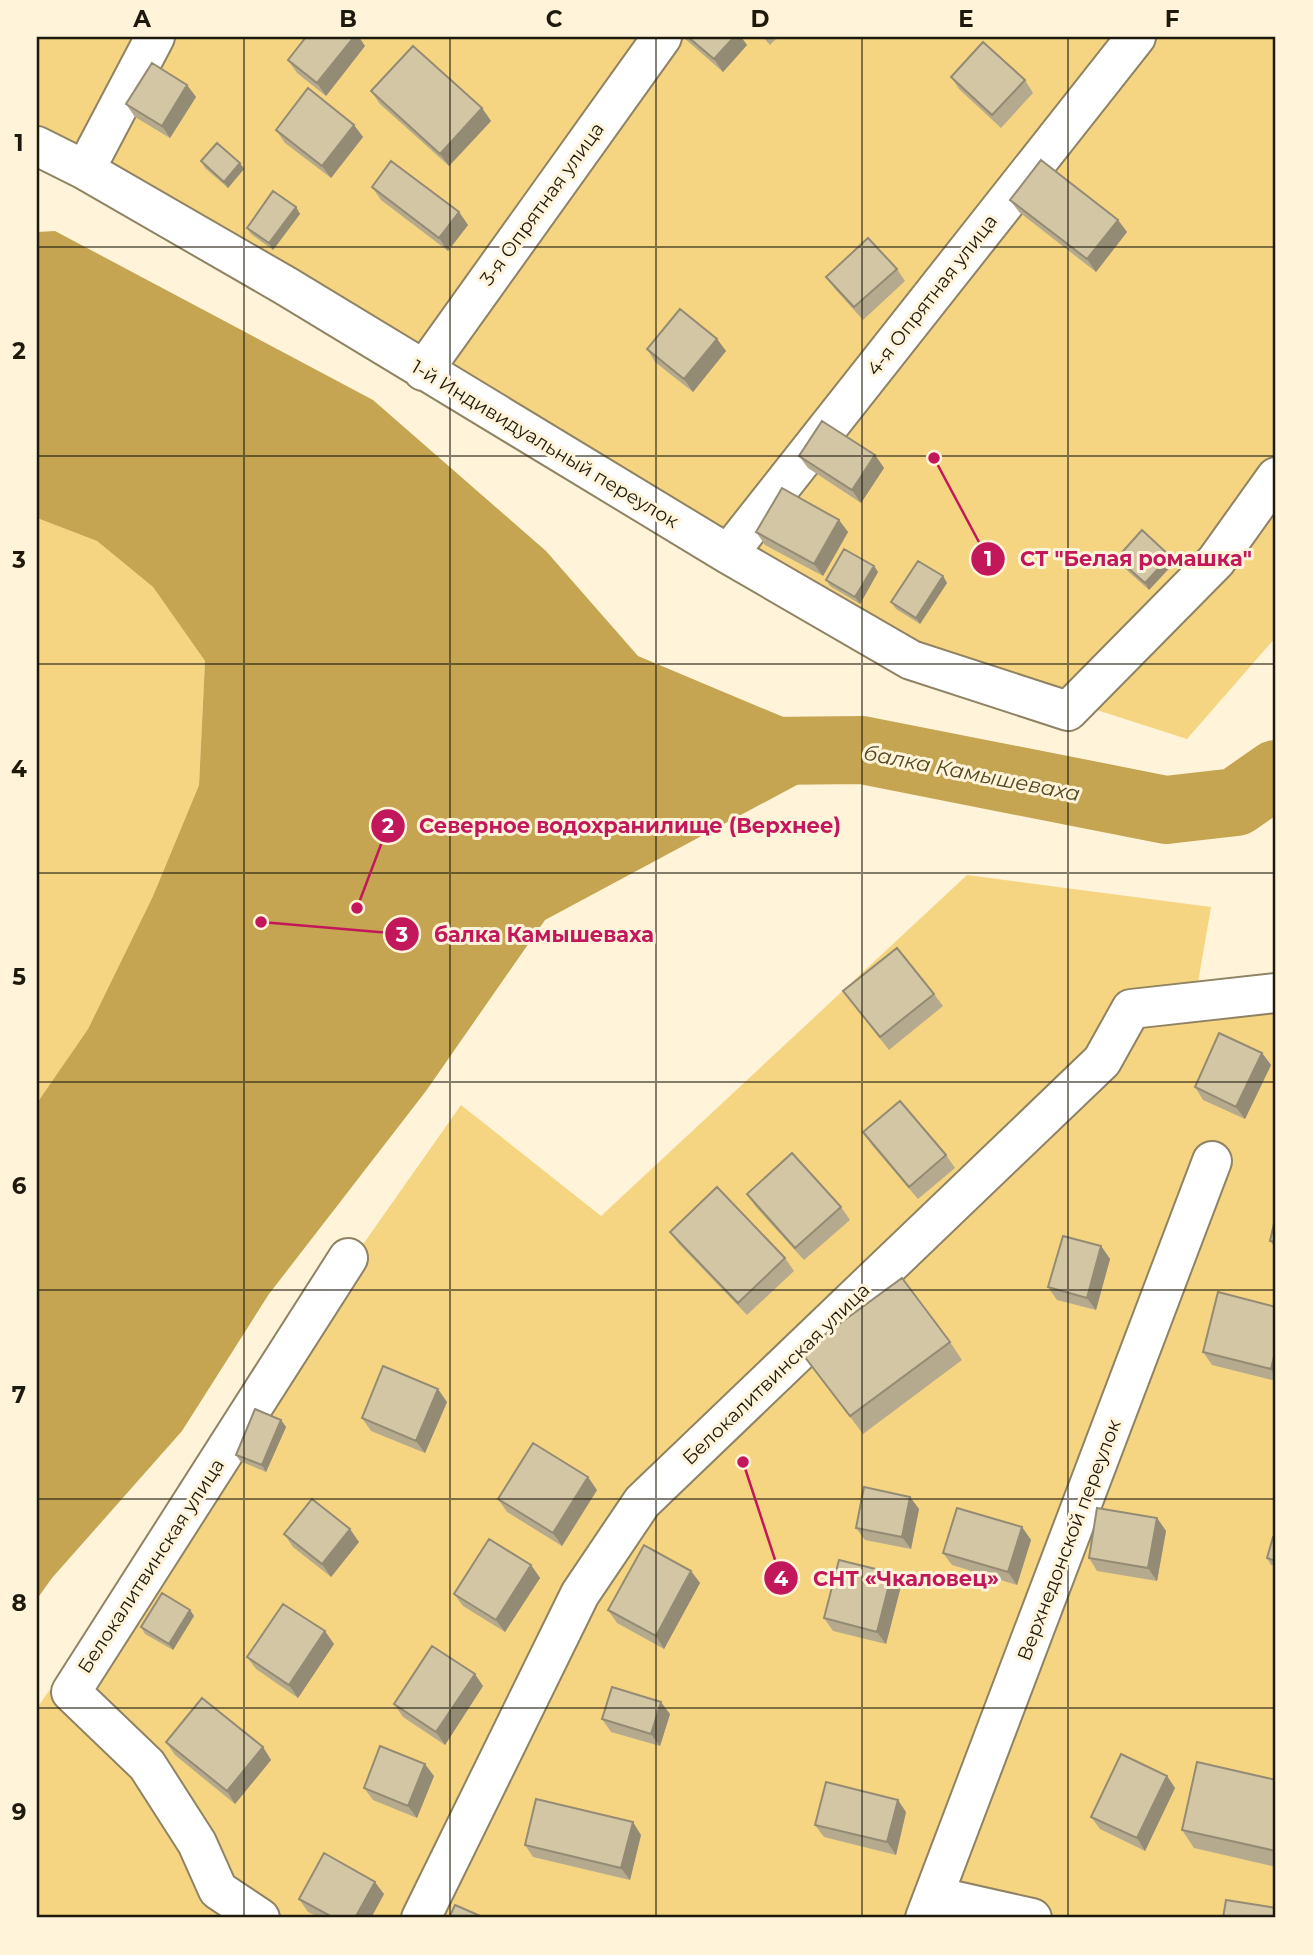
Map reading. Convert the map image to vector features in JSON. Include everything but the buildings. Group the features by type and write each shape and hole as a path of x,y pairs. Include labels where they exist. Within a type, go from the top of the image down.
{"street":[{"path":"85,170 155,37"},
{"name":"3-я Опрятная улица","path":"423,370 662,37"},
{"name":"4-я Опрятная улица","path":"728,554 1136,37"},
{"name":"1-й Индивидуальный переулок","path":"37,146 85,170 286,286 728,554 911,660 1068,711 1216,561 1276,477"},
{"name":"Белокалитвинская улица","path":"421,1918 580,1594 642,1503 1102,1061 1131,1009 1276,993"},
{"name":"Верхнедонской переулок","path":"930,1907 1212,1161"},
{"name":"Белокалитвинская улица","path":"260,1918 217,1904 197,1843 147,1765 71,1692 348,1258"},
{"path":"930,1907 1032,1918"}],"shaded area":[{"path":"37,37 1276,37 1276,637 1187,739 914,651 37,130"},
{"path":"55,231 373,400 546,551 638,656 862,750 545,920 426,1091 269,1294 182,1431 52,1578 37,1599 37,1103 88,1029 153,896 199,785 205,661 153,587 97,541 37,518 37,232"},
{"path":"37,518 97,541 153,587 205,661 199,785 153,896 88,1029 37,1103"},
{"path":"967,875 1211,907 1195,1000 1276,986 1276,1918 37,1918 37,1708 461,1105 601,1216"}],"waterway":[{"name":"балка Камышеваха","path":"767,751 862,750 1166,810 1236,802 1276,774"}],"place":[{"name":"СТ \"Белая ромашка\"","path":"934,458"},
{"name":"Северное водохранилище (Верхнее)","path":"357,908"},
{"name":"балка Камышеваха","path":"261,922"},
{"name":"СНТ «Чкаловец»","path":"743,1462"}]}
